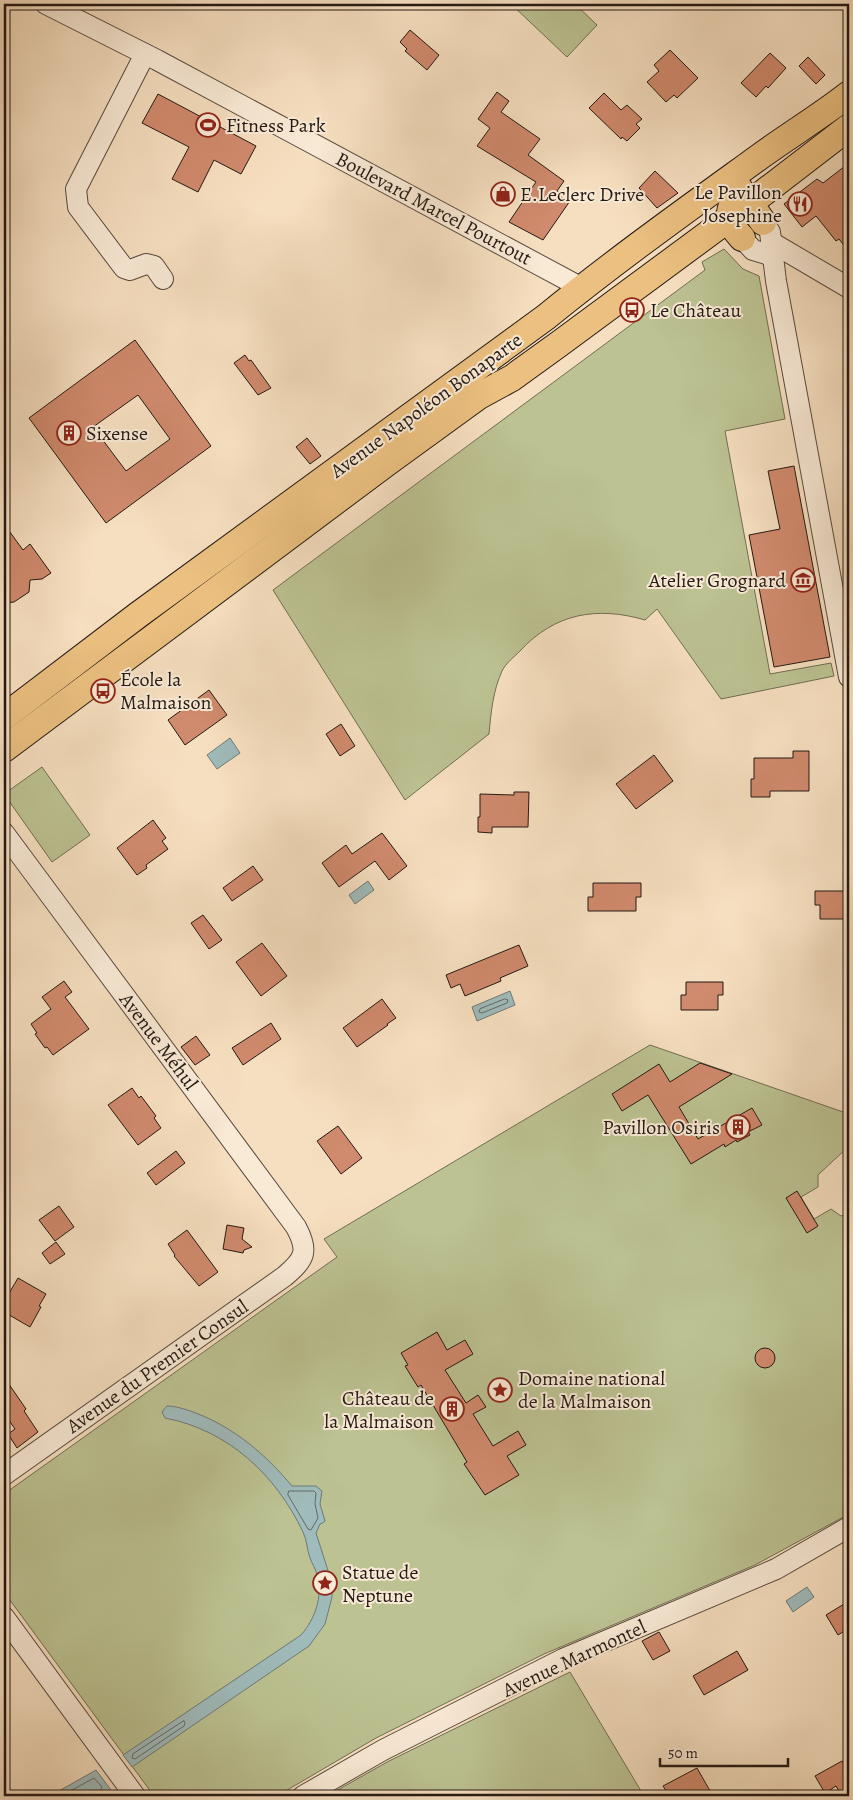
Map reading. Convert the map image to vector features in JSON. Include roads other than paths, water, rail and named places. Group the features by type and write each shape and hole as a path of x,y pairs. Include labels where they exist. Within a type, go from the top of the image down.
{"main road":[{"name":"Avenue Napoléon Bonaparte","path":"755,215 768,151 822,115 849,94"},
{"name":"Avenue Napoléon Bonaparte","path":"4,717 154,604 546,317 582,288 755,215 849,127"},
{"path":"735,228 730,208 734,199 755,215"},
{"name":"Avenue Napoléon Bonaparte","path":"4,749 479,396 512,378 612,304 735,228"},
{"path":"479,396 487,378 579,308 582,299 582,288 612,304"}],"street":[{"name":"Boulevard Marcel Pourtout","path":"57,6 582,288"},
{"path":"145,54 76,189 78,207 124,268 130,270 146,264 154,266 163,279"},
{"path":"735,228 753,250 755,215"},
{"path":"755,215 849,288"},
{"path":"755,215 780,300 849,677"},
{"name":"Avenue Méhul","path":"4,833 296,1227 304,1240 305,1253"},
{"name":"Avenue du Premier Consul","path":"4,1475 285,1276 298,1265 305,1253"},
{"name":"Avenue Marmontel","path":"303,1796 383,1750 563,1659 776,1570 849,1527"},
{"path":"4,1617 135,1796"}],"water":[{"path":"230,738 240,753 217,769 207,755"},
{"path":"368,881 374,890 355,904 349,895"},
{"path":"510,991 515,1005 477,1021 472,1007"},
{"path":"167,1406 193,1412 222,1425 260,1452 292,1486 316,1486 322,1491 320,1504 325,1521 320,1524 316,1533 332,1583 332,1597 325,1624 309,1646 132,1767 123,1755 301,1635 314,1615 319,1591 316,1571 309,1555 304,1535 292,1511 279,1492 248,1458 229,1444 188,1424 165,1418 162,1412"},
{"path":"807,1587 814,1597 793,1612 786,1601"},
{"path":"96,1770 111,1790 100,1796 50,1796"}],"place":[{"name":"Fitness Park","path":"208,125"},
{"name":"E.Leclerc Drive","path":"503,194"},
{"name":"Le Pavillon Josephine","path":"800,204"},
{"name":"Le Château","path":"632,310"},
{"name":"Sixense","path":"69,433"},
{"name":"Atelier Grognard","path":"803,580"},
{"name":"École la Malmaison","path":"103,691"},
{"name":"Pavillon Osiris","path":"738,1127"},
{"name":"Domaine national de la Malmaison","path":"500,1390"},
{"name":"Château de la Malmaison","path":"452,1409"},
{"name":"Statue de Neptune","path":"325,1583"}]}
